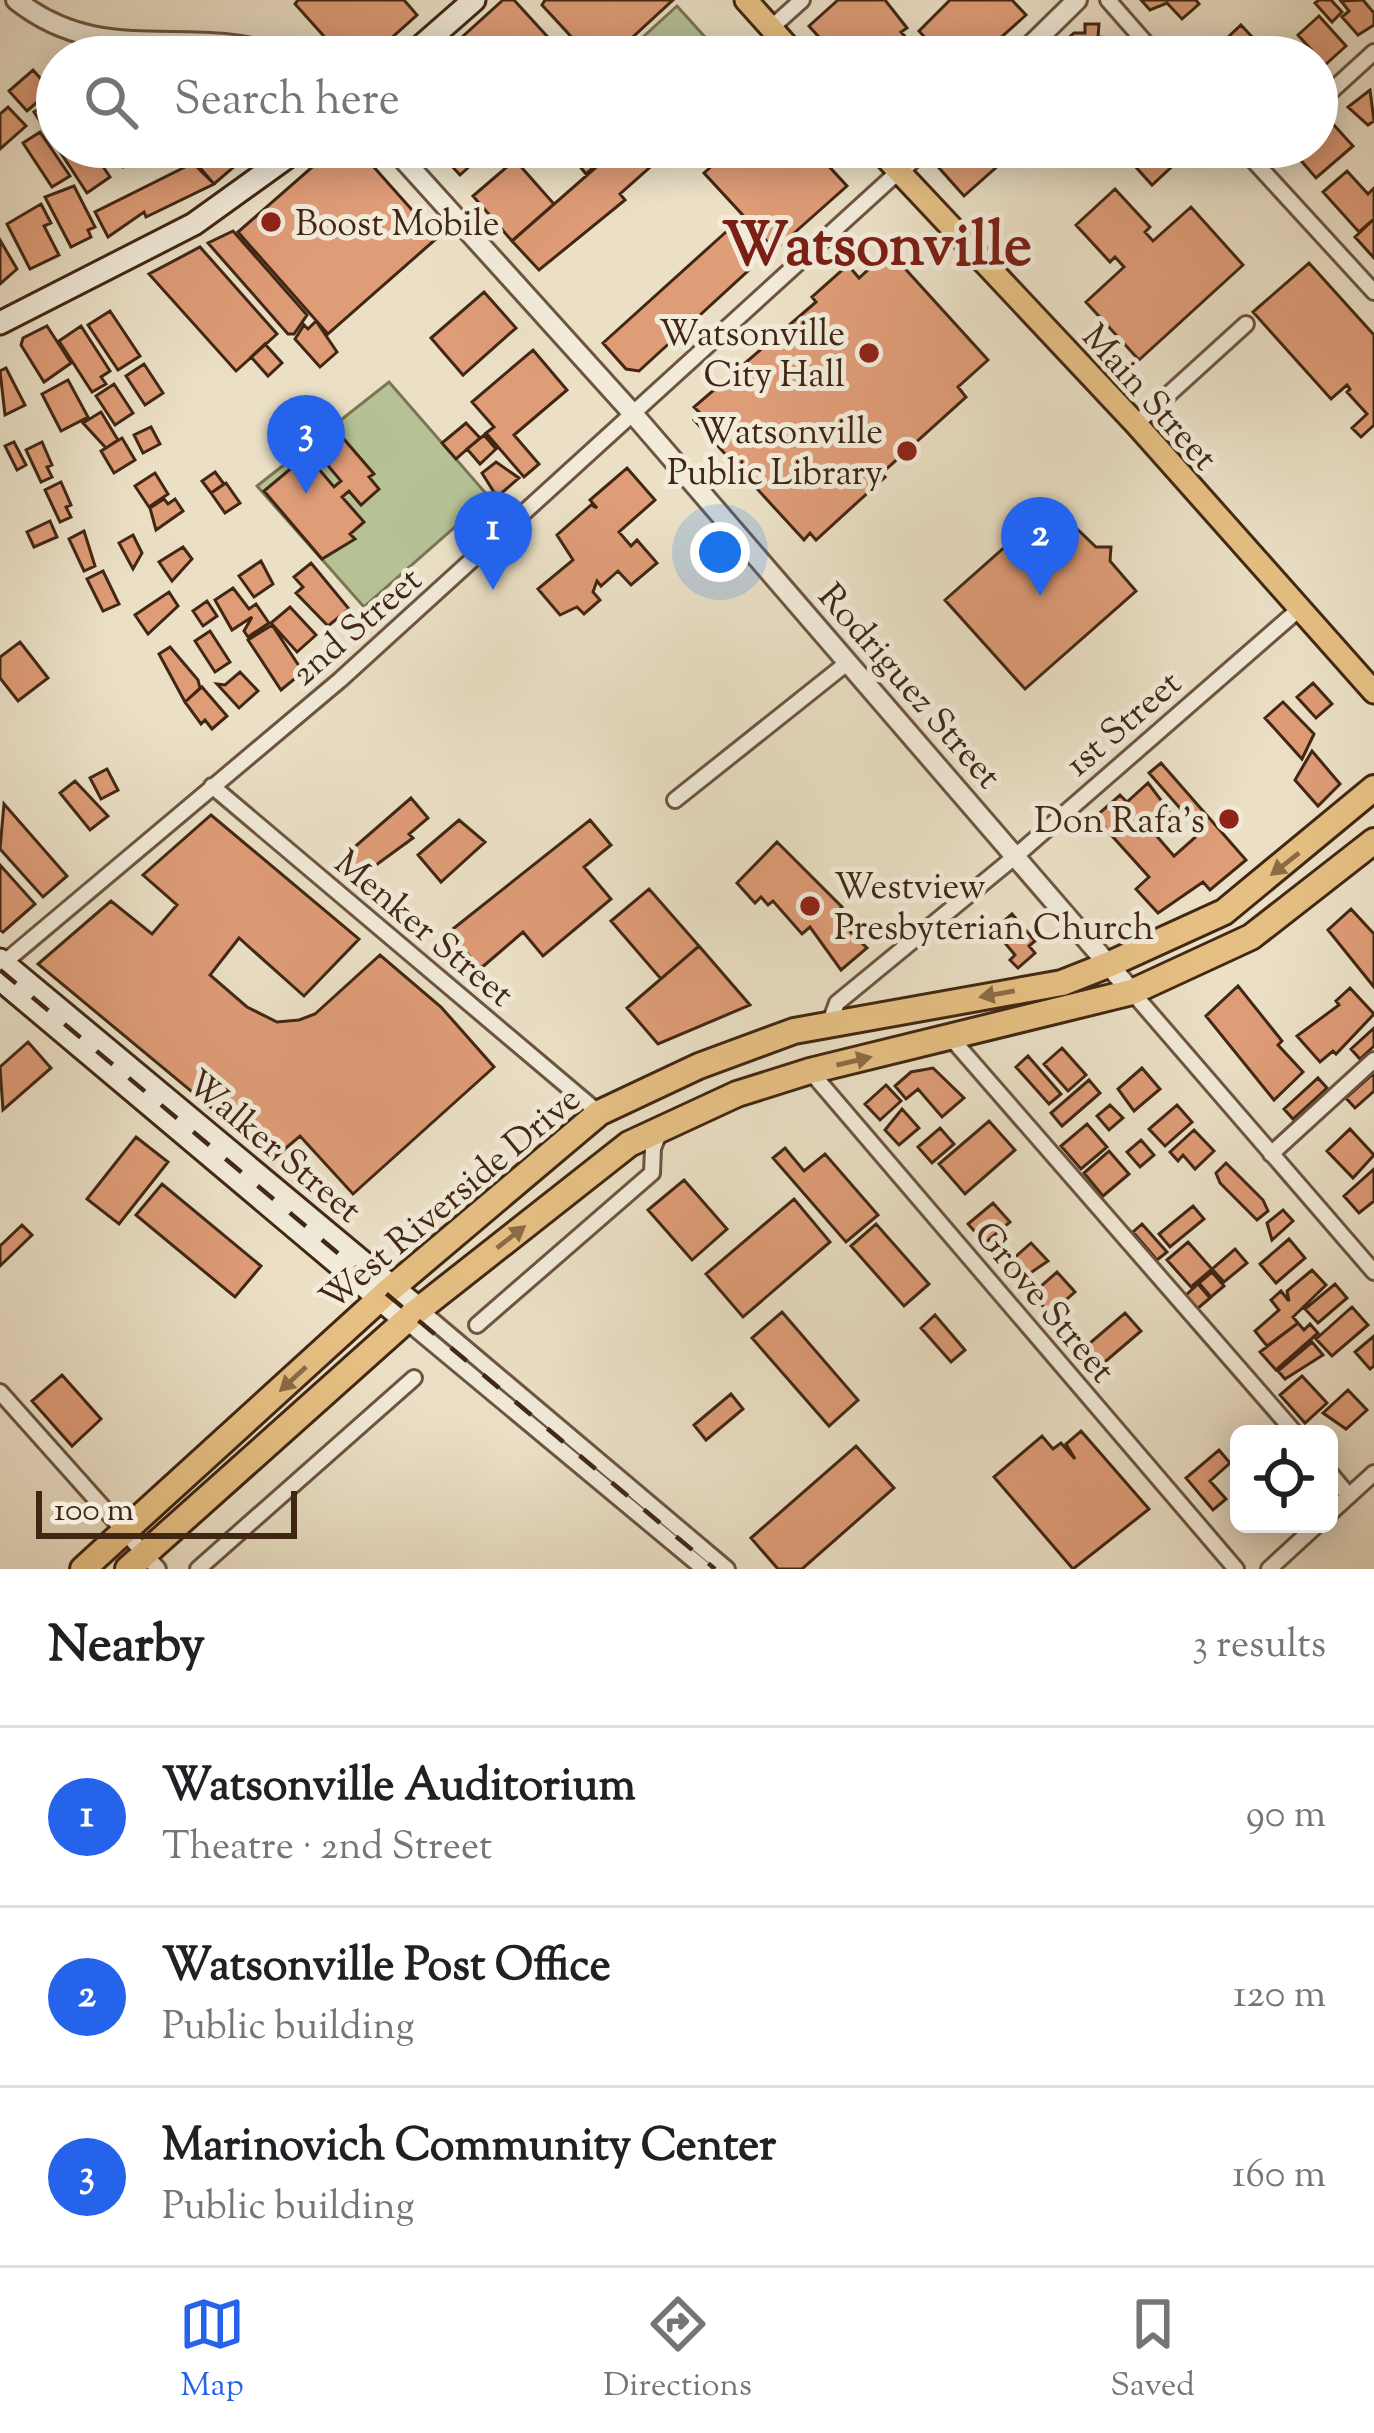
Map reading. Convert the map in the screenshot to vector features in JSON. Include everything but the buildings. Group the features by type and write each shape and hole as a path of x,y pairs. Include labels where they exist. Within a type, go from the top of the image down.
{"highway":[{"name":"West Riverside Drive","path":"83,1569 386,1293 599,1113 700,1066 830,1022 1063,982 1110,964 1224,912 1374,788"},
{"name":"West Riverside Drive","path":"144,1564 413,1315 629,1144 664,1124 810,1071 1132,992 1251,937 1374,841"}],"main road":[{"path":"433,36 474,0"},
{"path":"746,0 778,36"},
{"path":"0,323 218,211 274,168"},
{"name":"Main Street","path":"894,168 1136,424 1297,611 1374,692"},
{"name":"Walker Street","path":"1,967 413,1315"}],"street":[{"path":"16,0 81,36"},
{"path":"771,28 802,0"},
{"path":"1040,36 1076,0"},
{"path":"1108,0 1140,36"},
{"path":"1338,85 1374,52"},
{"name":"Rodriguez Street","path":"411,168 635,416 1374,1272"},
{"path":"898,172 902,168"},
{"path":"1262,168 1374,292"},
{"name":"2nd Street","path":"1,967 340,680 898,172"},
{"path":"1136,424 1246,324"},
{"name":"1st Street","path":"830,1022 837,1003 1017,855 1297,611"},
{"path":"675,800 847,663"},
{"name":"Menker Street","path":"212,786 599,1113"},
{"path":"951,1038 1288,1425"},
{"path":"1271,1154 1374,1060"},
{"name":"Grove Street","path":"810,1071 1235,1569"},
{"path":"478,1324 652,1173 653,1148 664,1124"},
{"name":"Walker Street","path":"413,1315 704,1569"},
{"name":"Walker Street","path":"413,1315 728,1569"},
{"path":"198,1569 414,1378"},
{"path":"0,1392 127,1533 144,1564"},
{"path":"1338,1506 1374,1474"},
{"path":"1338,1483 1349,1496"},
{"path":"1269,1569 1308,1533"}],"green space":[{"path":"677,6 704,36 644,36"},
{"path":"389,382 489,497 364,607 257,486"}],"railway":[{"path":"0,970 715,1569"}],"place":[{"name":"Boost Mobile","path":"271,222"},
{"name":"Watsonville City Hall","path":"869,353"},
{"name":"Watsonville Public Library","path":"907,451"},
{"name":"Marinovich Community Center","path":"306,494"},
{"name":"Watsonville Auditorium","path":"493,590"},
{"name":"Watsonville Post Office","path":"1040,596"},
{"name":"Don Rafa's","path":"1229,819"},
{"name":"Westview Presbyterian Church","path":"810,906"}],"district":[{"name":"Watsonville","path":"877,243"}]}
